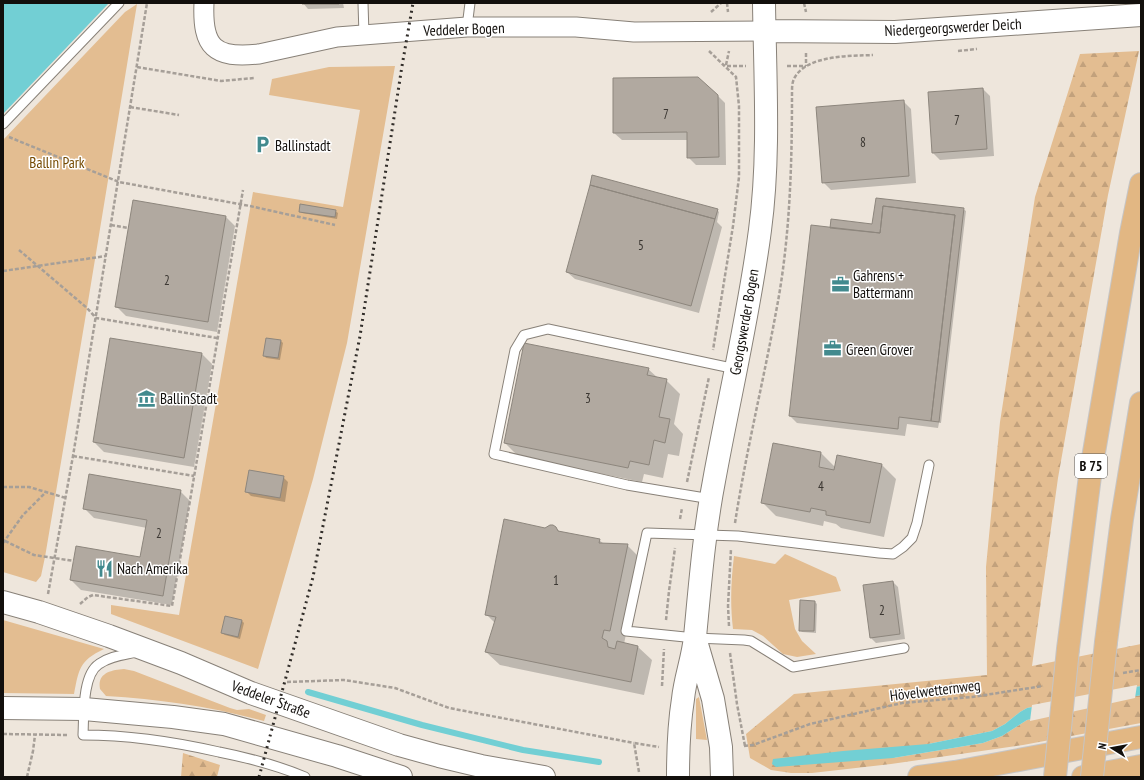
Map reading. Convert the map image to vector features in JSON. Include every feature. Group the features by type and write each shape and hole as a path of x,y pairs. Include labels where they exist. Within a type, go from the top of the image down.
{"highway":[{"name":"B 75","path":"1055,777 1068,649 1090,476 1130,233 1141,184"},
{"name":"B 75","path":"1092,777 1106,642 1122,519 1141,402"},
{"path":"920,777 955,772 1141,737"},
{"path":"1083,777 1141,766"}],"street":[{"name":"Veddeler Bogen","path":"204,3 205,32 209,41 215,48 223,52 232,55 245,56 337,37 467,26 576,27 634,32 765,31"},
{"name":"Georgswerder Bogen","path":"678,777 683,698 695,638 705,535 745,323 759,239 763,201 766,122 764,3"},
{"name":"Niedergeorgswerder Deich","path":"765,31 895,32 1141,15"},
{"name":"Veddeler Straße","path":"3,602 40,612 108,636 180,663 251,694 399,745 481,766 544,777"},
{"name":"Georgswerder Bogen","path":"695,638 713,699 721,747 722,777"},
{"path":"3,708 84,709 173,716 224,724 337,756 401,777"}],"lane":[{"path":"3,124 119,3"},
{"path":"363,3 364,35"},
{"path":"467,26 470,3"},
{"path":"711,499 627,485 494,454 515,350 524,335 548,329 736,369"},
{"path":"904,648 793,667 751,641 695,638 626,631 647,533 733,536 893,554 908,543 915,530 929,465"},
{"path":"146,650 114,657 98,664 92,672 87,684 83,735 106,735 182,744 262,761 305,777"}],"path":[{"path":"48,595 66,498 147,3"},
{"path":"727,3 728,15"},
{"path":"804,3 806,13"},
{"path":"726,66 729,49"},
{"path":"806,52 806,66"},
{"path":"662,691 669,591 677,534 711,363 733,226 739,177 738,85 736,77 713,54"},
{"path":"745,746 730,657 728,606 730,564 742,476 776,311 789,202 792,84 798,73 806,66 827,58 862,55"},
{"path":"726,66 748,67"},
{"path":"783,66 806,66"},
{"path":"136,67 221,81 254,78"},
{"path":"130,107 179,115"},
{"path":"3,135 118,182 241,204 335,225"},
{"path":"82,601 93,595 172,606 243,190"},
{"path":"111,225 128,228"},
{"path":"19,250 87,308 96,318 218,338"},
{"path":"3,271 106,256"},
{"path":"73,456 194,476"},
{"path":"3,487 29,487 66,498"},
{"path":"46,492 23,515 4,542 34,555 74,561"},
{"path":"1118,674 1141,670"},
{"path":"283,682 344,680 395,688 449,708 634,743 663,747"},
{"name":"Hövelwetternweg","path":"740,746 753,745 810,724 902,703 972,697 1049,685"},
{"path":"3,734 83,735"},
{"path":"27,777 35,735"},
{"path":"634,743 639,772"}],"green space":[{"name":"Ballin Park","path":"137,4 45,557 41,576 36,582 3,572 3,140 125,12"},
{"path":"1139,51 1108,195 1058,478 1032,666 1141,644 1141,686 1027,708 1005,724 992,731 928,744 893,758 983,743 1002,736 1027,720 1141,695 1141,723 1023,745 891,764 812,773 791,773 771,770 750,758 746,734 794,694 987,675 986,567 1000,422 1035,197 1080,54"},
{"path":"395,66 347,343 313,479 258,669 111,614 111,605 179,615 253,192 343,207 360,110 269,95 272,79 329,67"},
{"path":"785,554 836,577 841,591 789,600 795,629 802,641 816,654 797,657 783,654 763,636 752,630 733,629 731,592 734,556 775,564"},
{"path":"3,620 104,649 96,653 85,662 79,672 74,694 3,693"},
{"path":"124,669 134,671 230,708 237,710 249,709 266,715 264,721 186,704 106,696 100,689 101,679 103,676 114,670"},
{"path":"699,697 707,740 696,739 696,699"},
{"path":"183,753 220,765 217,777 181,777"}],"water":[{"path":"3,3 109,3 3,114"},
{"path":"1141,686 1141,695 1027,720 1002,736 983,743 893,758 776,767 772,764 773,759 843,751 928,744 992,731 1005,724 1027,708"}],"pier":[{"path":"1137,685 1135,698 1030,721 1032,705"}],"building":[{"path":"339,3 339,4 302,4"},
{"path":"698,77 718,95 719,157 687,158 687,132 613,133 613,78"},
{"path":"983,88 987,149 932,153 928,92"},
{"path":"904,100 909,176 822,183 816,107"},
{"path":"592,175 718,209 715,219 590,185"},
{"path":"590,185 715,219 691,306 566,272"},
{"path":"876,198 964,208 939,422 931,421 955,215 883,206 880,233 830,228 831,219 872,224"},
{"path":"133,200 226,216 208,322 115,307"},
{"path":"300,204 336,210 335,217 299,212"},
{"path":"883,206 955,215 931,421 899,417 898,429 789,416 811,225 880,233"},
{"path":"110,338 202,353 184,458 93,442"},
{"path":"266,338 281,340 278,358 263,356"},
{"path":"524,343 649,368 647,375 667,379 659,417 670,419 665,443 654,440 649,465 630,461 628,468 504,443"},
{"path":"773,443 821,452 819,467 834,470 837,455 882,464 870,523 826,515 826,511 811,508 810,512 761,503"},
{"path":"249,470 284,476 280,498 245,492"},
{"path":"89,474 181,490 163,596 70,580 76,546 140,557 147,520 83,509"},
{"path":"504,519 545,528 553,525 558,531 600,539 599,543 628,544 610,631 604,630 602,638 607,641 608,647 615,649 617,641 638,646 631,682 485,652 496,617 485,615"},
{"path":"893,581 900,634 870,638 863,585"},
{"path":"800,600 815,601 814,631 799,631"},
{"path":"225,616 242,620 238,637 221,633"}],"waterway":[{"path":"308,692 422,725 523,750 599,762"}],"railway":[{"path":"259,777 313,577 360,336 413,3"}],"place":[{"name":"Ballinstadt","path":"262,145"},
{"name":"Gahrens + Battermann","path":"840,284"},
{"name":"Green Grover","path":"833,349"},
{"name":"BallinStadt","path":"147,398"},
{"name":"Nach Amerika","path":"104,568"}]}
